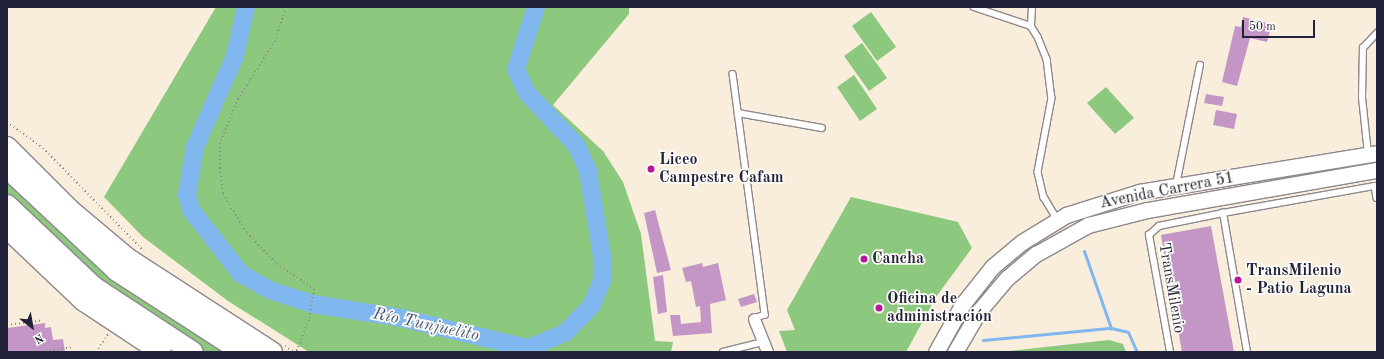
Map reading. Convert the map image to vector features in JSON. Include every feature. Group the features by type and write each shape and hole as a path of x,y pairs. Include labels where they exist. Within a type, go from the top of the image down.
{"highway":[{"path":"7,147 127,258 277,348"},
{"path":"7,162 36,175"},
{"path":"7,168 117,271 242,352"},
{"path":"7,205 106,295 193,352"},
{"path":"7,228 68,287 123,328 161,352"},
{"path":"106,295 123,328"}],"main road":[{"name":"Avenida Carrera 51","path":"936,352 978,285 1006,254 1058,220 1112,198 1372,154"},
{"name":"Avenida Carrera 51","path":"958,346 1007,278 1036,254 1088,225 1147,210 1377,170"}],"street":[{"path":"754,319 765,347"}],"lane":[{"path":"974,7 1031,26"},
{"path":"1032,7 1031,26 1046,59 1052,98 1038,172 1044,197 1058,220"},
{"path":"1372,154 1362,98 1363,48 1377,33"},
{"path":"1176,186 1200,65"},
{"path":"733,74 765,315 754,319"},
{"path":"738,113 822,128"},
{"name":"TransMilenio","path":"1170,352 1149,235 1159,226 1376,186 1377,198"},
{"path":"1223,213 1248,352"},
{"path":"723,352 765,347"}],"path":[{"path":"277,348 295,352 309,320 315,293 312,284 277,264 247,233 224,194 220,168 220,143 238,99 276,41 286,7"},
{"path":"7,122 43,148 146,252"},
{"path":"7,325 41,321"},
{"path":"96,352 123,328"},
{"path":"42,352 72,347"}],"green space":[{"path":"216,7 629,7 629,14 553,105 603,151 623,182 641,234 655,341 673,342 671,352 309,352 228,301 143,237 104,197"},
{"path":"871,12 896,47 877,61 852,26"},
{"path":"862,43 887,78 869,91 844,56"},
{"path":"854,75 877,109 860,121 837,87"},
{"path":"1106,87 1134,118 1115,134 1087,103"},
{"path":"7,177 234,352 204,352 102,285 7,198"},
{"path":"851,197 958,222 972,248 936,297 906,352 787,352 779,331 795,330 787,310"},
{"path":"1109,340 1123,344 1126,352 1000,352"}],"building":[{"path":"1243,17 1272,24 1267,42 1250,38 1237,86 1222,82 1235,26 1241,27"},
{"path":"1206,94 1224,97 1222,106 1204,103"},
{"path":"1216,110 1237,114 1234,129 1213,125"},
{"path":"655,210 671,270 657,273 644,213"},
{"path":"1211,226 1234,352 1182,352 1161,235"},
{"path":"702,263 703,267 718,263 726,300 710,304 712,333 673,336 670,315 680,315 681,324 701,322 700,306 696,307 691,281 686,282 682,268"},
{"path":"663,275 667,312 658,314 653,277"},
{"path":"754,294 757,302 741,307 738,299"},
{"path":"45,323 45,328 51,327 53,340 63,339 65,352 7,352 7,328"}],"waterway":[{"name":"Río Tunjuelito","path":"246,7 235,56 195,147 187,195 192,211 241,274 272,291 313,304 401,318 528,348 565,333 592,305 602,280 602,256 588,171 577,146 527,93 516,69 536,7"},
{"path":"1084,251 1111,328"},
{"path":"983,340 1111,328 1128,332 1137,352"}],"place":[{"name":"Liceo Campestre Cafam","path":"651,169"},
{"name":"Cancha","path":"864,259"},
{"name":"TransMilenio - Patio Laguna","path":"1238,280"},
{"name":"Oficina de administración","path":"879,308"}]}
